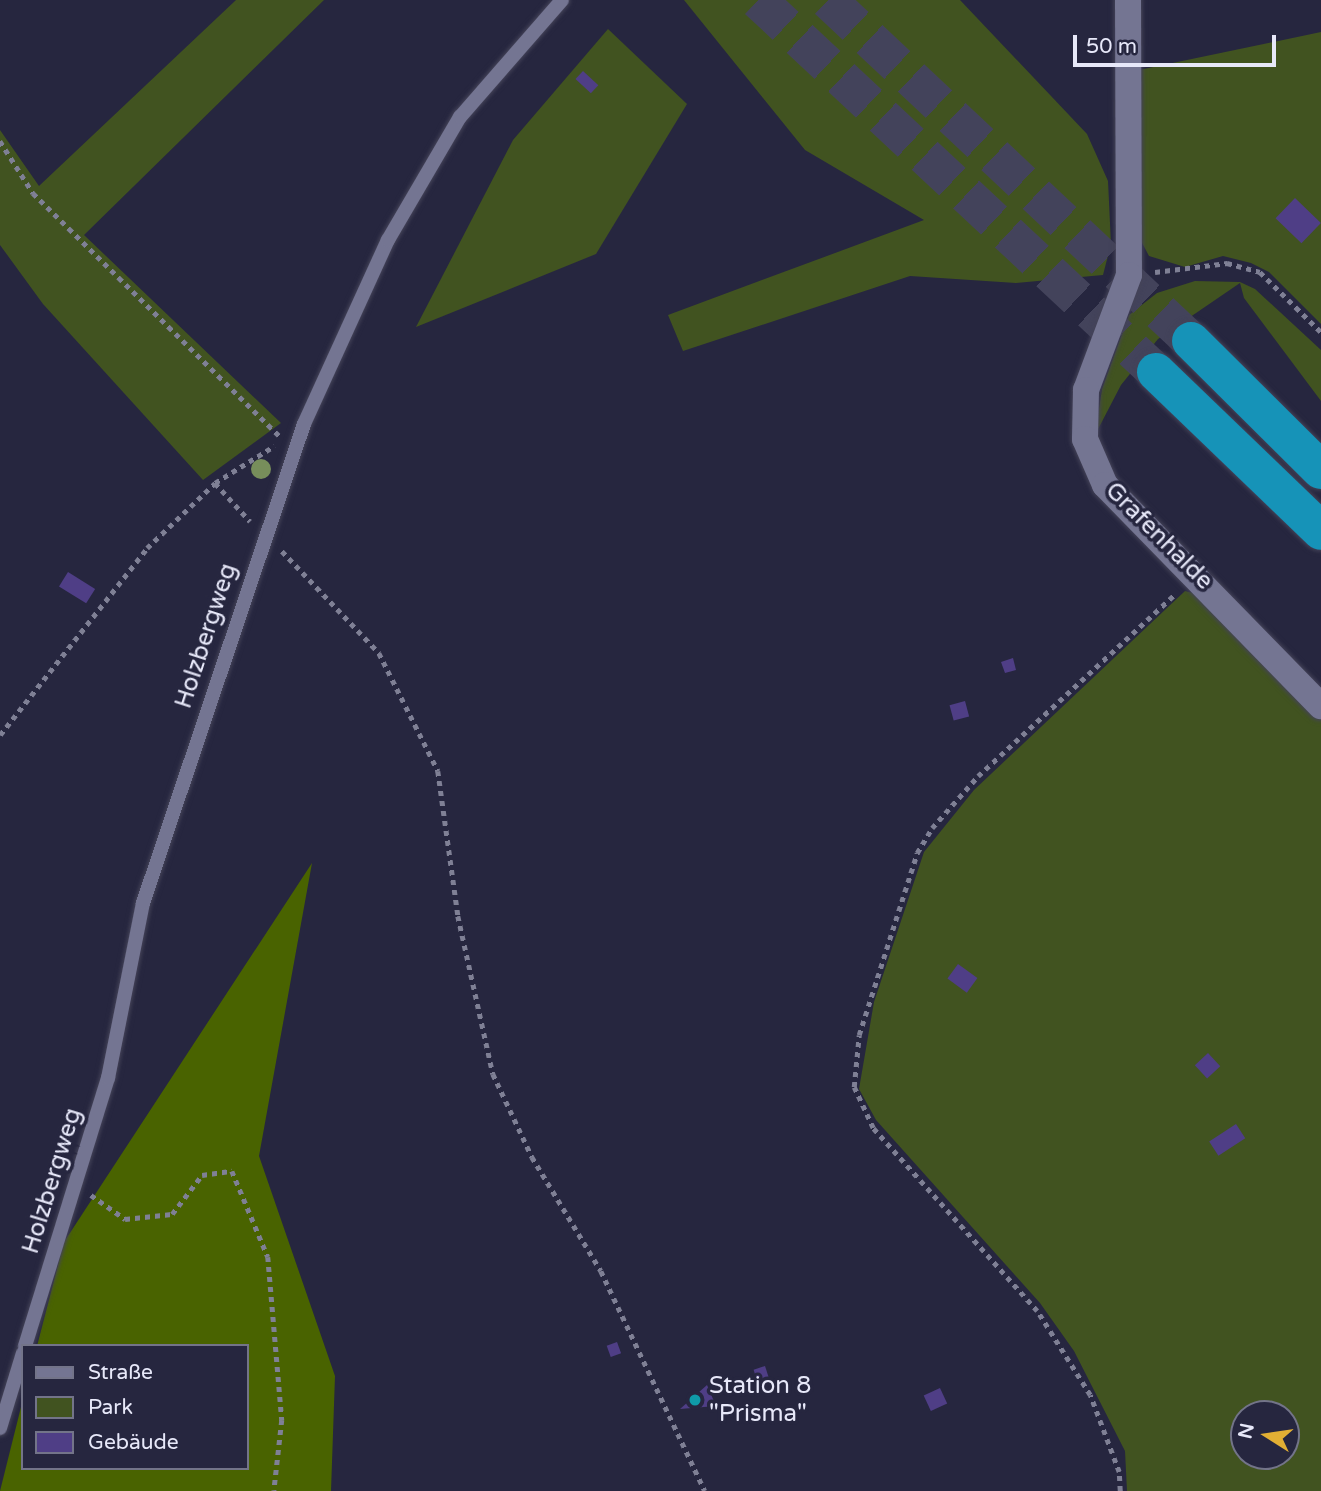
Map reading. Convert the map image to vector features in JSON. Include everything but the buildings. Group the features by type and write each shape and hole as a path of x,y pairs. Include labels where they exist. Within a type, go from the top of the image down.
{"highway":[{"path":"1191,341 1321,470"},
{"path":"1156,372 1321,531"}],"street":[{"name":"Grafenhalde","path":"1128,0 1129,275 1086,390 1085,439 1105,485 1197,574 1321,706"}],"lane":[{"name":"Holzbergweg","path":"26,1344 108,1079 143,903 262,535 304,424 388,240 460,117 562,0"},
{"path":"0,1428 21,1360"}],"path":[{"path":"0,141 33,193 284,440"},
{"path":"1129,275 1227,263 1260,272 1321,332"},
{"path":"0,735 146,548 215,483 284,440 304,424"},
{"path":"215,483 262,535 307,572 379,653 438,771 458,916 493,1074 532,1157 601,1271 705,1491"},
{"path":"1120,1491 1119,1472 1090,1395 1037,1311 873,1128 854,1087 859,1035 917,853 932,828 978,776 1197,574"},
{"path":"75,1184 125,1219 172,1214 202,1175 232,1171 268,1257 282,1420 274,1491"}],"green space":[{"path":"236,0 324,0 84,235 281,423 203,480 43,304 0,245 0,130 39,186"},
{"path":"684,0 960,0 1087,134 1108,181 1111,244 1103,275 1016,283 910,276 683,351 668,315 924,220 805,150"},
{"path":"608,29 687,104 596,254 416,327 513,140"},
{"path":"1321,32 1321,324 1269,272 1251,263 1223,256 1185,267 1149,256 1141,241 1139,70"},
{"path":"1195,281 1240,282 1255,289 1321,350 1321,401 1244,298 1240,283 1158,339 1121,385 1095,435 1102,389 1129,315 1157,293"},
{"path":"1185,591 1201,595 1321,720 1321,1491 1127,1491 1125,1451 1074,1351 1040,1303 876,1120 859,1089 874,1002 924,852 974,790"},
{"path":"312,863 259,1156 335,1376 331,1491 0,1491 21,1407 21,1470 248,1470 248,1344 38,1344 64,1242"}],"tunnel":[{"path":"758,0 1156,372"},
{"path":"828,0 1191,341"}],"place":[{"name":"Station 8 \"Prisma\"","path":"695,1400"}]}
